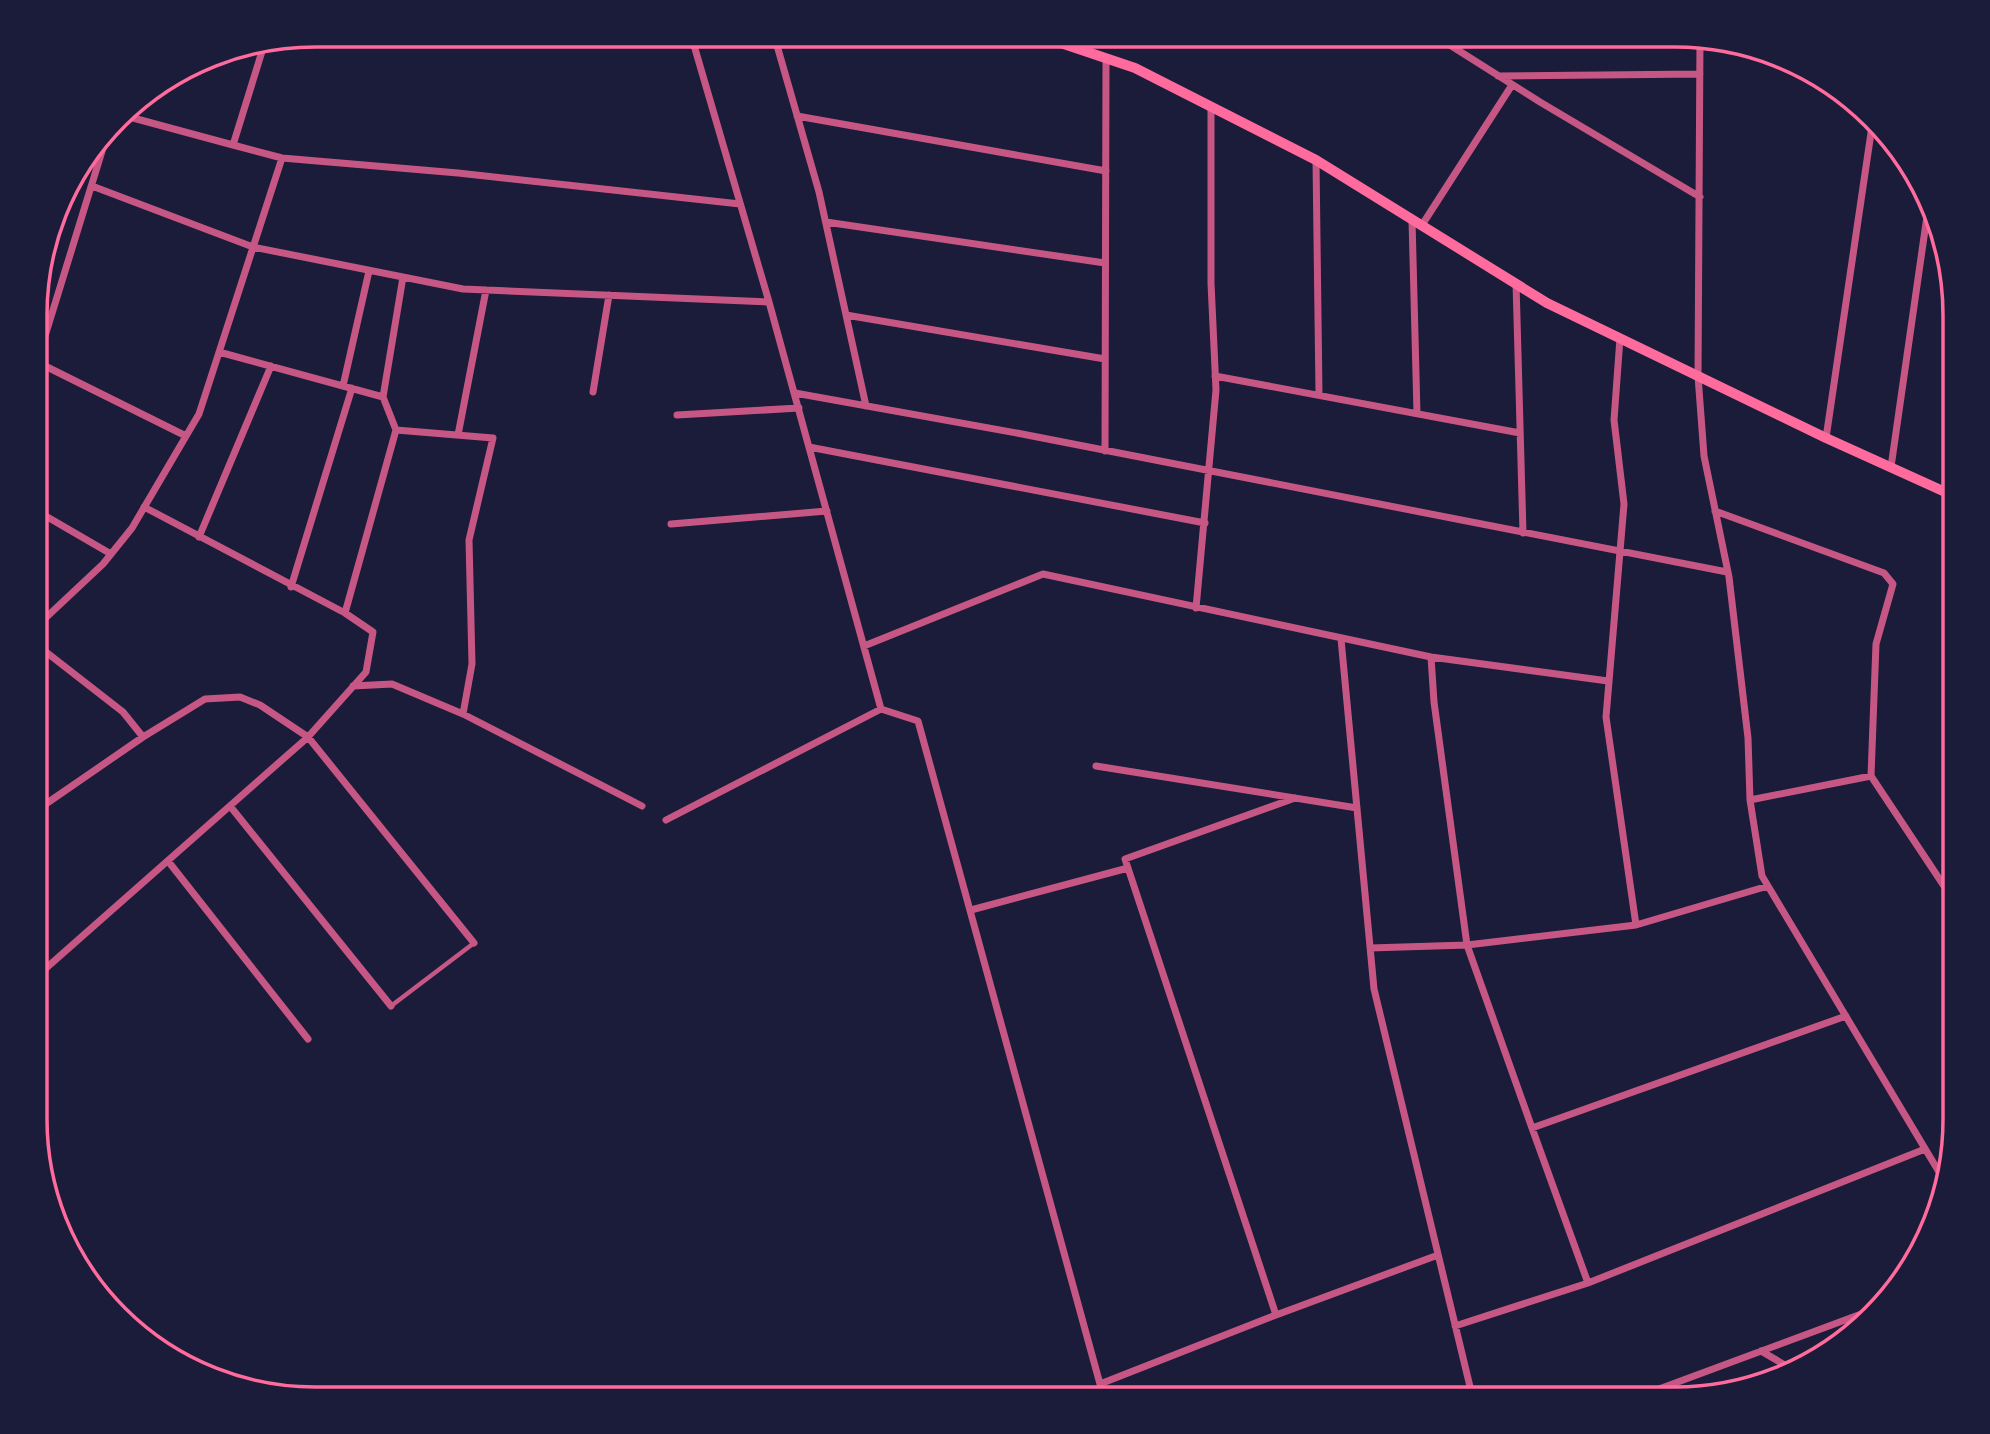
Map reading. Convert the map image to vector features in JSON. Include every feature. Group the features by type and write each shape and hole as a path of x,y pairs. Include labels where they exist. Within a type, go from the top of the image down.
{"main road":[{"path":"1073,47 1135,68 1316,160 1547,303 1826,438 1943,491"}],"street":[{"path":"694,47 799,408 881,709"},
{"path":"777,47 826,222 866,406"},
{"path":"1451,47 1700,197"},
{"path":"1700,49 1698,376 1704,456 1727,572 1748,738 1750,800 1762,876 1938,1170"},
{"path":"233,145 262,52"},
{"path":"1105,451 1106,58"},
{"path":"1497,76 1700,74"},
{"path":"1417,414 1417,223 1512,85"},
{"path":"1196,608 1210,472 1215,376 1211,107"},
{"path":"797,116 1106,171"},
{"path":"134,118 282,158 458,173 740,204"},
{"path":"1826,438 1871,133"},
{"path":"47,330 101,154"},
{"path":"47,616 111,554 144,507 199,414 282,158"},
{"path":"1316,160 1320,395"},
{"path":"92,186 253,247 463,289 769,302"},
{"path":"826,222 1105,263"},
{"path":"1891,467 1926,222"},
{"path":"343,386 369,271"},
{"path":"345,613 396,430 383,397 403,277"},
{"path":"1516,283 1523,533"},
{"path":"458,435 486,290"},
{"path":"593,392 609,295"},
{"path":"846,315 1105,359"},
{"path":"1620,338 1614,420 1624,504 1606,718 1636,925"},
{"path":"219,352 383,397"},
{"path":"199,537 271,366"},
{"path":"47,367 186,436"},
{"path":"1215,376 1520,433"},
{"path":"291,587 352,388"},
{"path":"794,393 1727,572"},
{"path":"677,415 799,408"},
{"path":"396,430 493,438 469,540 472,664 463,714"},
{"path":"809,447 1205,523"},
{"path":"47,967 308,737 366,672 373,632 345,613 291,587 144,507"},
{"path":"671,524 827,511"},
{"path":"1715,511 1884,573 1893,584 1877,644 1871,776 1943,884"},
{"path":"47,517 111,554"},
{"path":"864,646 1043,575 1431,657 1608,681"},
{"path":"1341,639 1374,989 1470,1387"},
{"path":"47,653 123,712 143,737"},
{"path":"1431,657 1434,702 1467,944 1588,1283"},
{"path":"353,687 392,684 463,714 642,806"},
{"path":"47,803 143,737 205,699 240,697 260,705 308,737 474,943"},
{"path":"666,820 881,709 918,721 1101,1387"},
{"path":"1096,766 1357,808"},
{"path":"1750,800 1871,776"},
{"path":"1276,1315 1125,859 1295,798"},
{"path":"230,806 391,1006"},
{"path":"168,861 308,1038"},
{"path":"971,910 1128,868"},
{"path":"1370,948 1467,944 1636,925 1768,886"},
{"path":"1532,1128 1846,1016"},
{"path":"1455,1326 1588,1283 1926,1149"},
{"path":"1100,1384 1438,1255"},
{"path":"1664,1387 1855,1316"},
{"path":"1760,1351 1783,1364"}],"lane":[{"path":"391,1006 474,943"}]}
